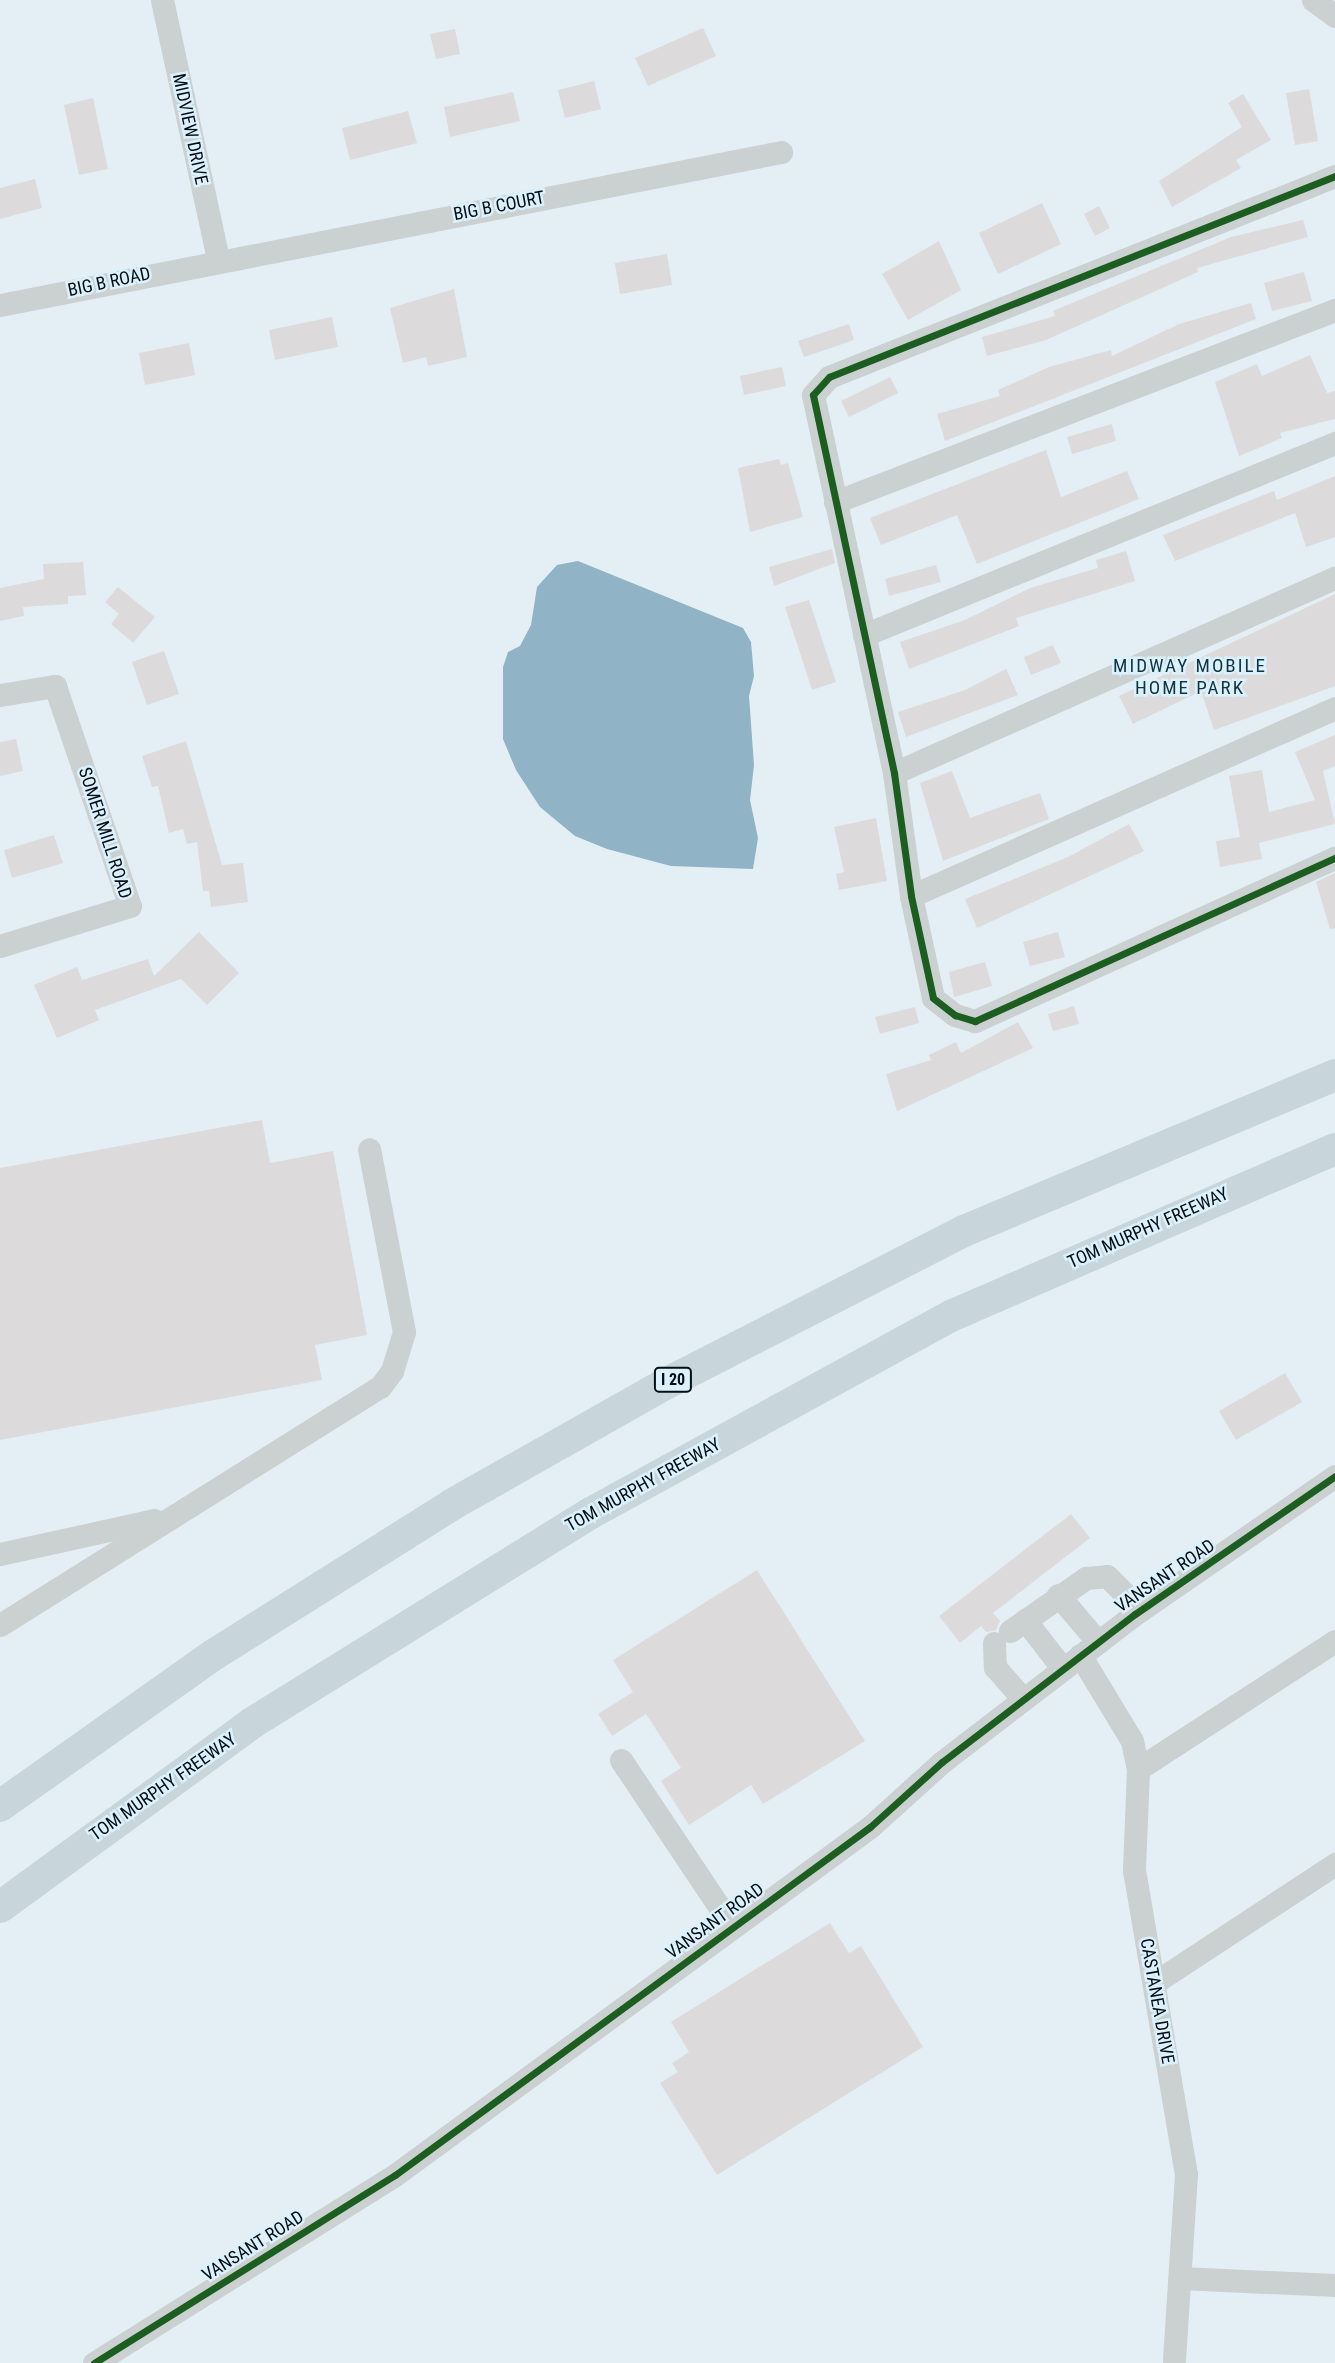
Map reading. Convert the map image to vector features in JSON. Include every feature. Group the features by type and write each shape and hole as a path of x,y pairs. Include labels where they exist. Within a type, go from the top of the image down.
{"highway":[{"name":"I 20","path":"0,1806 55,1764 215,1654 453,1504 678,1377 964,1231 1335,1076"},
{"name":"TOM MURPHY FREEWAY","path":"0,1907 252,1723 417,1617 668,1469 951,1316 1335,1149"},
{"path":"0,1795 55,1764"},
{"path":"0,1918 76,1849"}],"street":[{"name":"MIDVIEW DRIVE","path":"162,0 218,259"},
{"path":"1313,0 1335,16"},
{"name":"BIG B COURT","path":"218,259 781,152"},
{"path":"1335,176 829,377 813,395 894,773 911,895 933,998 955,1015 975,1021 1335,858"},
{"name":"BIG B ROAD","path":"0,305 218,259"},
{"path":"835,502 1335,310"},
{"path":"864,635 1335,443"},
{"path":"894,773 1335,578"},
{"name":"SOMER MILL ROAD","path":"0,695 55,686 130,906 0,946"},
{"path":"911,895 1335,708"},
{"path":"0,1625 380,1387 392,1371 404,1332 369,1149"},
{"name":"VANSANT ROAD","path":"94,2363 395,2175 870,1826 1080,1655 1335,1476"},
{"path":"0,1554 171,1516"},
{"path":"1005,1638 1058,1595 1086,1578 1108,1576 1141,1610"},
{"path":"1058,1595 1080,1655"},
{"path":"1005,1638 1080,1655"},
{"path":"1005,1638 1023,1699"},
{"path":"1138,1769 1335,1641"},
{"name":"CASTANEA DRIVE","path":"1080,1655 1132,1741 1138,1769 1134,1870 1186,2174 1174,2360"},
{"path":"621,1760 733,1927"},
{"path":"1154,1983 1335,1864"},
{"path":"1180,2278 1335,2285"}],"water":[{"path":"578,561 743,628 751,642 754,676 749,696 754,765 750,800 758,838 753,869 671,866 607,849 575,836 540,807 516,770 503,739 503,667 508,652 520,646 531,625 537,587 557,565"}],"building":[{"path":"703,28 716,56 648,86 635,58"},
{"path":"455,29 460,54 436,59 430,34"},
{"path":"594,81 601,109 565,118 558,90"},
{"path":"1309,89 1318,141 1295,145 1286,93"},
{"path":"513,92 520,121 450,137 444,107"},
{"path":"1243,94 1271,140 1236,160 1241,168 1172,207 1159,181 1242,127 1228,103"},
{"path":"93,98 108,169 79,175 64,105"},
{"path":"408,111 417,143 350,160 342,128"},
{"path":"35,179 42,208 0,219 0,188"},
{"path":"1042,203 1061,244 998,274 979,233"},
{"path":"1099,206 1110,228 1095,236 1084,214"},
{"path":"1303,220 1308,237 1197,268 1198,272 1046,340 987,356 982,337 1055,316 1053,311 1231,237"},
{"path":"939,241 961,290 908,320 882,274"},
{"path":"667,254 672,285 620,294 615,263"},
{"path":"1304,272 1312,301 1272,311 1264,283"},
{"path":"454,289 467,357 428,366 426,357 403,363 390,308"},
{"path":"1251,303 1256,319 945,441 937,414 1000,396 998,390 1049,367 1111,350 1112,356 1179,324"},
{"path":"332,317 338,347 275,360 269,330"},
{"path":"849,324 854,340 804,357 798,341"},
{"path":"189,343 195,375 145,385 139,353"},
{"path":"1310,355 1327,393 1335,391 1335,419 1280,433 1282,438 1239,456 1215,382 1257,364 1262,376"},
{"path":"782,367 786,386 744,395 740,376"},
{"path":"890,377 898,393 849,417 841,401"},
{"path":"1112,424 1116,441 1072,454 1067,437"},
{"path":"1046,450 1061,497 1127,471 1139,499 977,564 957,515 881,545 870,518"},
{"path":"779,459 781,465 788,463 803,517 750,532 738,468"},
{"path":"1335,476 1335,537 1306,547 1295,513 1175,561 1163,535 1274,491 1277,500"},
{"path":"832,549 835,563 774,586 769,567"},
{"path":"1126,551 1135,581 1016,618 1019,626 909,669 900,642 965,620 1030,588 1098,568 1096,560"},
{"path":"83,562 86,595 68,596 68,604 23,607 24,616 0,621 0,588 44,579 43,564"},
{"path":"936,565 941,582 889,596 885,579"},
{"path":"118,587 155,617 133,643 111,624 119,614 105,602"},
{"path":"1335,594 1335,686 1214,730 1201,691 1133,724 1119,696"},
{"path":"809,600 836,682 812,690 785,607"},
{"path":"1053,645 1061,663 1031,675 1024,657"},
{"path":"164,651 179,694 147,705 132,662"},
{"path":"1006,669 1018,695 906,737 898,712 965,690"},
{"path":"1335,735 1335,766 1323,771 1335,824 1259,843 1262,859 1220,867 1216,841 1240,837 1229,776 1262,770 1269,812 1315,800 1295,752"},
{"path":"16,739 23,771 0,776 0,742"},
{"path":"186,741 222,865 243,863 248,902 211,907 209,891 203,891 197,842 187,844 183,829 169,833 158,786 152,787 142,756"},
{"path":"952,771 970,818 1040,793 1049,819 943,861 920,783"},
{"path":"876,818 887,881 839,890 836,874 844,872 834,827"},
{"path":"1129,824 1144,851 977,928 965,899 1068,857"},
{"path":"54,835 63,863 12,878 4,850"},
{"path":"1335,873 1335,928 1330,929 1316,882"},
{"path":"199,932 239,973 207,1005 181,979 95,1010 99,1020 57,1038 34,985 77,967 82,980 148,959 154,976"},
{"path":"1058,932 1065,957 1030,966 1023,942"},
{"path":"985,962 992,986 954,997 949,972"},
{"path":"1074,1006 1079,1024 1053,1031 1048,1014"},
{"path":"915,1007 919,1023 880,1034 875,1017"},
{"path":"1018,1022 1033,1048 897,1111 886,1074 931,1060 929,1055 956,1042 961,1053"},
{"path":"262,1120 270,1163 333,1151 367,1335 315,1345 322,1380 0,1440 0,1168"},
{"path":"1285,1373 1302,1402 1236,1440 1219,1411"},
{"path":"1071,1514 1090,1538 993,1613 1000,1621 996,1630 986,1632 981,1626 960,1643 939,1616"},
{"path":"757,1570 865,1741 763,1804 751,1785 689,1825 661,1781 681,1768 646,1714 612,1736 598,1714 633,1692 613,1660"},
{"path":"830,1923 849,1953 861,1946 923,2047 717,2175 660,2083 678,2072 672,2063 689,2052 671,2022"}],"cycle path":[{"path":"1335,176 829,377 813,395 894,773 911,896 933,998 955,1015 975,1021 1335,858"},
{"path":"94,2363 395,2175 870,1827 942,1762 1135,1614 1335,1476"}],"district":[{"name":"MIDWAY MOBILE HOME PARK","path":"1190,677"}]}
